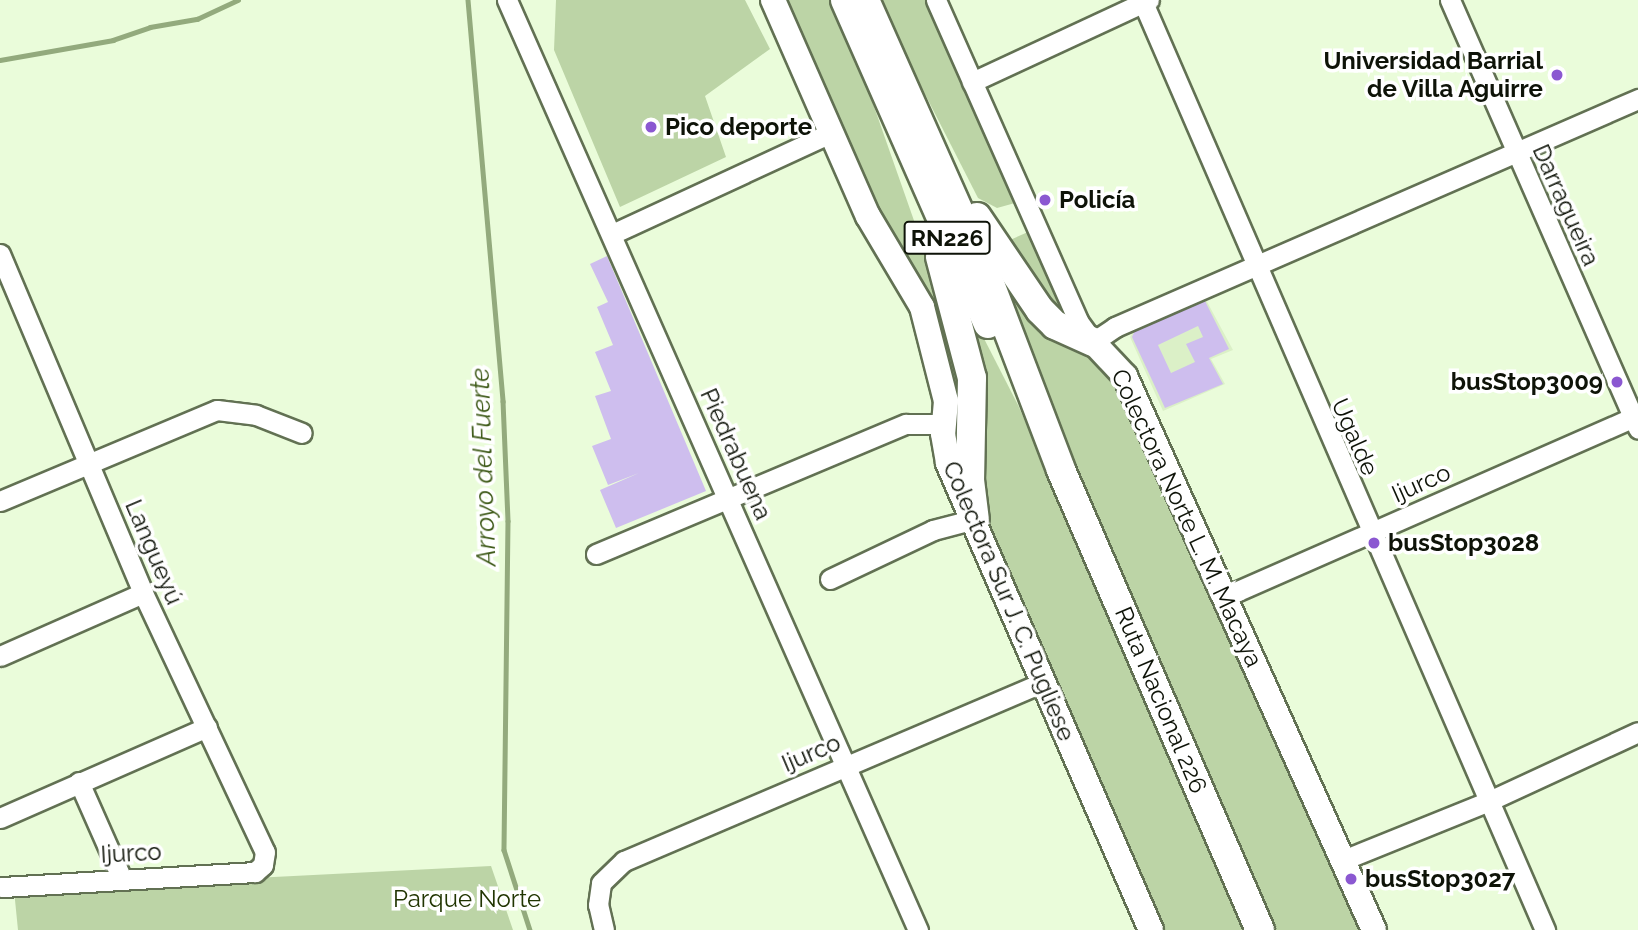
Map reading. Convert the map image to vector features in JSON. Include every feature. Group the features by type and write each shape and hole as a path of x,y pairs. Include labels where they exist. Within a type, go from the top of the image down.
{"highway":[{"name":"Ruta Nacional 226","path":"845,0 914,132"},
{"name":"Ruta Nacional 226","path":"865,0 961,270 1061,470 1260,930"},
{"path":"914,132 1040,310 1055,325 1093,342"},
{"path":"914,132 971,365 971,488 975,519"}],"main road":[{"name":"Colectora Sur J. C. Pugliese","path":"773,0 876,232 922,307 944,390 948,463 975,519 1152,930"},
{"name":"Colectora Norte L. M. Macaya","path":"1093,342 1125,376 1374,930"}],"street":[{"name":"Piedrabuena","path":"507,0 847,763 918,930"},
{"name":"Colectora Norte L. M. Macaya","path":"936,0 1078,321 1093,342"},
{"name":"Darragueira","path":"1450,0 1636,420"},
{"path":"972,82 1144,1"},
{"name":"Ugalde","path":"1144,1 1255,269 1545,930"},
{"path":"1093,342 1115,327 1255,269 1638,99"},
{"path":"612,234 831,133"},
{"name":"Langueyú","path":"0,254 90,461 143,593 265,852 263,865"},
{"path":"0,501 217,410 256,415 302,432"},
{"name":"Ijurco","path":"1224,597 1636,420"},
{"path":"596,554 906,424 944,424"},
{"path":"830,579 933,530 975,519"},
{"path":"0,656 143,593"},
{"name":"Ijurco","path":"604,930 598,905 603,877 624,860 1043,682"},
{"path":"0,818 207,727"},
{"path":"1343,860 1489,801 1638,732"},
{"path":"79,782 121,877"},
{"name":"Ijurco","path":"0,887 121,877 255,872 263,865"}],"shaded area":[{"path":"1205,298 1233,350 1211,359 1225,384 1163,411 1130,337 1135,328"}],"green space":[{"name":"Pico deporte","path":"556,0 745,0 770,49 705,96 726,157 620,207 554,50"},
{"path":"782,0 834,0 851,41 958,346 962,457 886,237"},
{"path":"877,0 927,0 1015,203 997,208 978,198"},
{"path":"1028,232 1067,319 1064,323 1003,243"},
{"path":"986,246 1071,347 1110,371 1362,930 1270,930 1055,429"},
{"path":"954,280 1018,405 1247,930 1156,930 987,532"},
{"name":"Parque Norte","path":"491,866 513,930 18,930 14,890"}],"building":[{"path":"607,256 706,491 616,528 600,490 639,473 608,485 592,446 611,439 595,396 611,391 595,352 613,345 597,307 608,302 590,264"},
{"path":"1204,299 1229,349 1209,358 1223,384 1165,408 1132,337 1136,328","holes":["1198,326 1203,337 1186,344 1195,362 1171,373 1158,345"]}],"waterway":[{"path":"0,60 113,40 150,27 197,19 238,0"},
{"name":"Arroyo del Fuerte","path":"468,0 503,401 508,521 504,850 530,930"}],"place":[{"name":"Universidad Barrial de Villa Aguirre","path":"1557,75"},
{"name":"Pico deporte","path":"651,127"},
{"name":"Policía","path":"1045,200"},
{"name":"busStop3009","path":"1617,382"},
{"name":"busStop3028","path":"1374,543"},
{"name":"busStop3027","path":"1351,879"}]}
